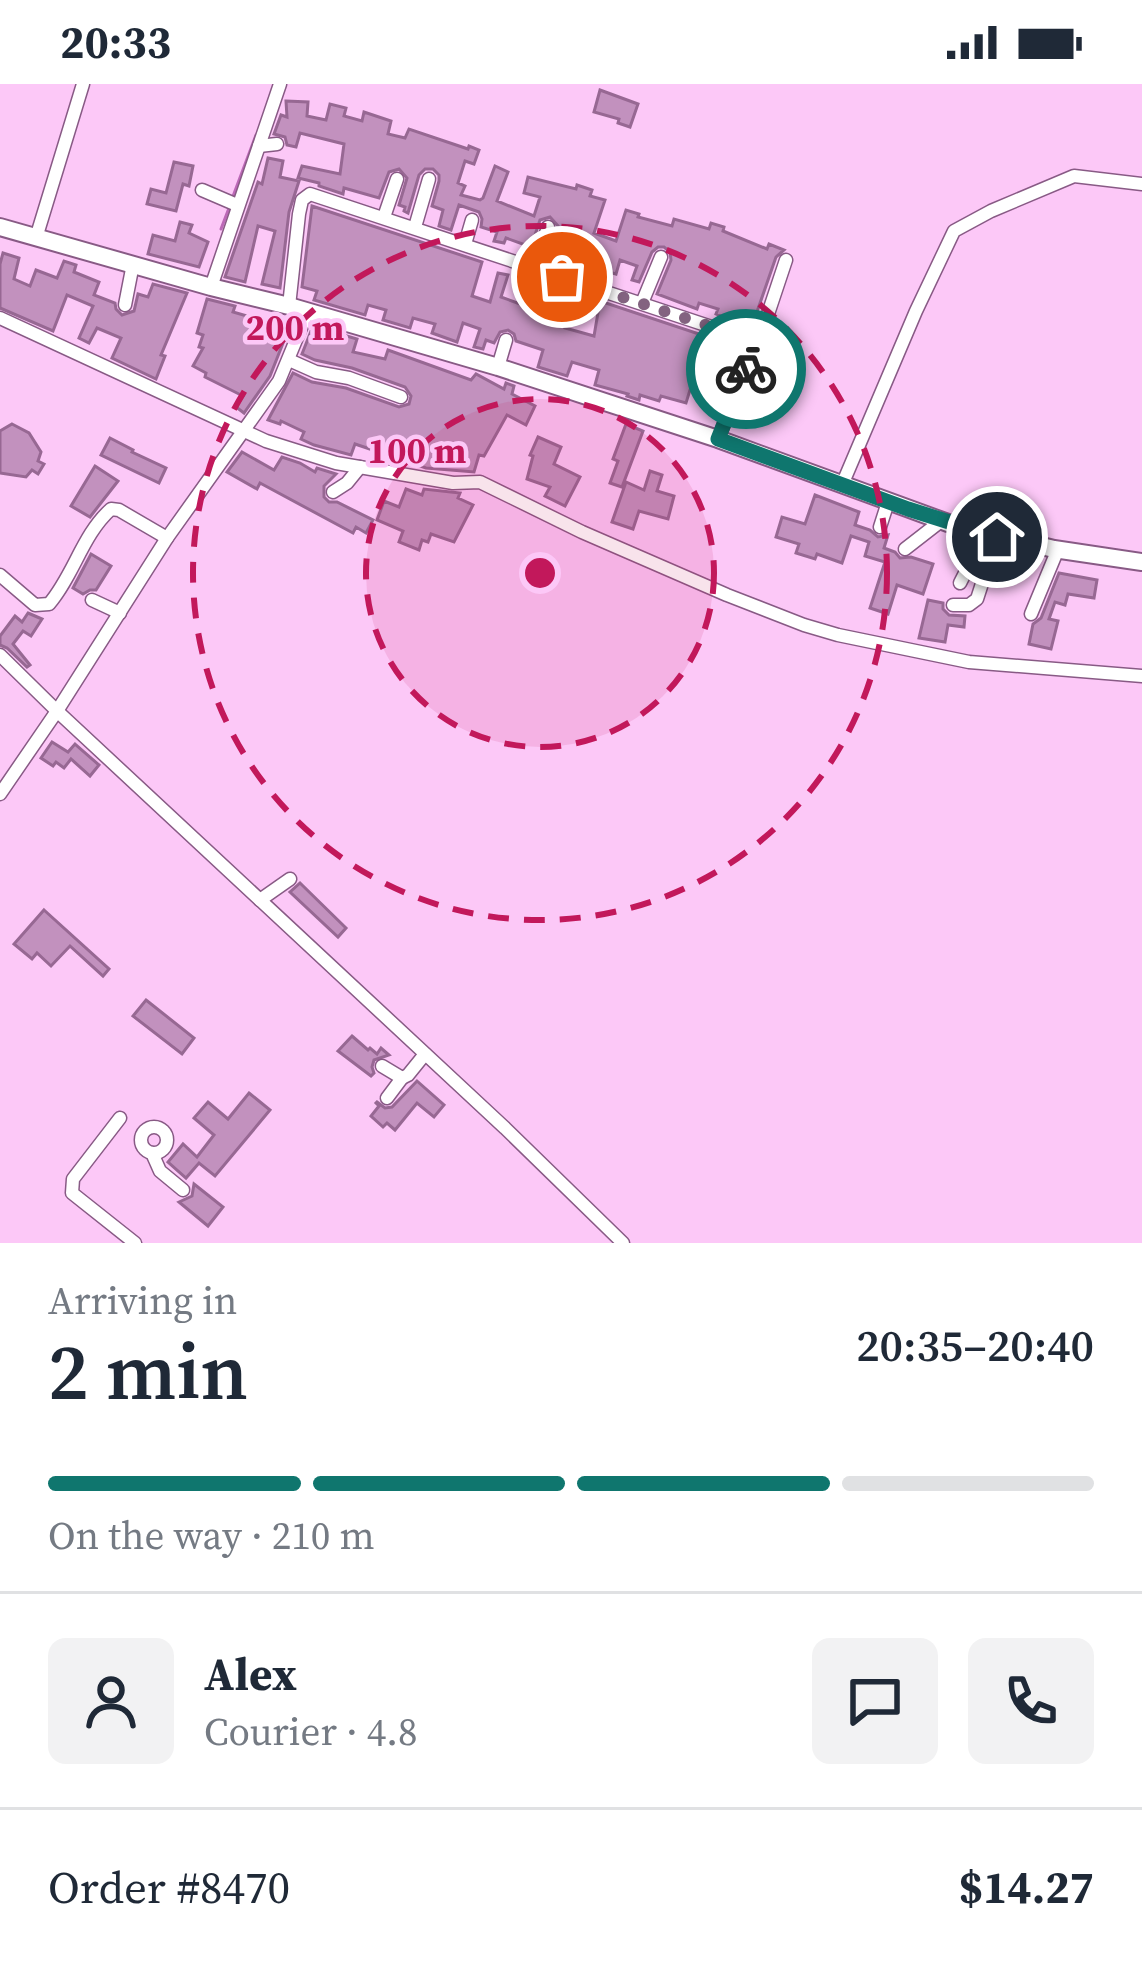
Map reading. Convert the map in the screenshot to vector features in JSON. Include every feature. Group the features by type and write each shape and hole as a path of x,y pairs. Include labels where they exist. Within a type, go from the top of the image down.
{"main road":[{"path":"0,227 498,367 991,535 1142,562"}],"street":[{"path":"36,238 83,84"},
{"path":"211,286 280,84"},
{"path":"259,146 277,144"},
{"path":"842,485 954,231 1074,176 1142,184"},
{"path":"384,217 397,178"},
{"path":"416,227 429,179"},
{"path":"202,190 237,205"},
{"path":"289,305 299,214 310,194 757,342"},
{"path":"465,244 472,220"},
{"path":"536,268 548,227"},
{"path":"642,303 662,257"},
{"path":"718,439 786,260"},
{"path":"125,305 133,263"},
{"path":"0,794 167,538 279,381 308,311"},
{"path":"0,318 266,441 361,466 453,483 480,482 582,532 804,625 969,662 1142,676"},
{"path":"498,367 506,340"},
{"path":"289,360 401,397"},
{"path":"333,493 361,466"},
{"path":"453,483 459,468"},
{"path":"880,527 887,502"},
{"path":"0,574 35,605 45,606 56,596 88,536 107,512 119,510 167,538"},
{"path":"905,549 941,520"},
{"path":"960,583 991,535"},
{"path":"952,605 969,605 977,599 991,535"},
{"path":"1031,614 1058,549"},
{"path":"92,600 120,613"},
{"path":"0,655 623,1243"},
{"path":"260,900 290,879"},
{"path":"388,1098 425,1054"},
{"path":"382,1066 402,1078"},
{"path":"119,1118 73,1180 72,1192 135,1243"},
{"path":"152,1154 160,1171 183,1190"}],"building":[{"path":"600,90 638,104 630,127 594,112"},
{"path":"286,101 308,102 307,116 326,120 330,104 346,108 344,116 362,121 364,112 391,121 388,134 405,138 409,129 479,150 474,164 465,161 458,183 465,186 461,195 483,198 495,166 508,172 497,201 534,216 540,197 524,193 528,177 592,190 590,196 605,200 594,233 616,241 626,210 672,226 674,219 709,229 711,223 767,249 769,244 784,250 776,257 751,329 716,314 718,309 699,303 697,309 657,294 671,260 664,247 652,252 639,282 632,280 637,266 620,260 616,274 550,254 558,226 550,217 540,220 531,247 506,238 504,243 494,241 497,232 481,227 479,212 459,205 451,230 439,226 443,210 432,206 439,181 433,169 419,175 408,213 399,205 407,178 399,169 389,172 379,198 344,188 343,194 298,178 302,166 340,174 344,144 300,133 296,147 287,145 285,137 274,134 281,115 287,117"},
{"path":"268,158 283,161 280,177 299,181 289,212 280,288 262,284 275,231 258,226 245,282 225,277"},
{"path":"174,162 193,166 176,211 147,204 151,189 166,193"},
{"path":"312,206 482,262 472,296 490,302 498,273 508,275 501,297 523,305 532,279 576,293 565,328 594,336 600,301 708,337 686,403 661,396 659,401 640,395 639,400 595,385 599,370 572,362 567,376 538,367 543,350 516,341 508,330 500,332 494,343 486,340 483,349 474,347 480,329 463,323 457,342 432,333 435,324 413,318 410,328 383,320 386,310 368,305 365,315 314,300 317,291 302,287"},
{"path":"180,222 192,225 189,233 208,242 199,267 148,254 153,235 175,241"},
{"path":"3,253 19,258 14,279 30,286 36,270 57,278 64,261 76,265 74,272 99,282 94,295 115,303 122,315 134,311 138,294 148,297 153,284 187,293 156,379 112,358 121,338 97,328 89,343 79,338 93,306 67,295 53,331 0,308"},
{"path":"207,299 289,328 270,376 244,413 236,407 243,396 193,366 203,348 199,347 203,335 197,333"},
{"path":"313,326 357,339 353,352 385,359 388,350 471,380 476,374 504,389 506,383 514,386 512,394 535,406 526,425 507,415 484,456 479,455 474,472 426,468 355,444 351,455 314,445 301,439 304,432 268,420 293,373 399,407 409,404 411,396 405,387 302,354"},
{"path":"728,347 741,352 718,411 707,409"},
{"path":"12,424 29,433 41,452 38,461 44,464 38,474 32,470 26,477 0,473 0,431"},
{"path":"626,424 643,431 622,487 610,483"},
{"path":"538,437 561,447 554,464 580,477 565,506 545,496 550,487 527,479"},
{"path":"110,438 166,468 159,483 101,455"},
{"path":"242,452 274,470 282,457 315,472 317,468 336,474 324,486 324,497 373,520 366,533 356,527 353,533 260,483 257,489 227,472"},
{"path":"95,466 118,481 90,517 71,506"},
{"path":"650,471 662,475 657,491 674,496 668,519 639,511 633,529 612,522 626,482 644,490"},
{"path":"406,489 422,495 424,489 460,493 458,498 473,505 454,542 431,534 419,550 399,542 403,531 377,520 384,501 399,507"},
{"path":"815,495 859,512 855,525 878,537 888,535 884,548 900,558 933,564 923,594 897,585 888,614 870,608 885,562 865,556 869,542 851,536 842,563 796,553 799,544 776,537 782,517 805,524"},
{"path":"91,554 111,566 96,590 83,594 73,588"},
{"path":"1059,573 1097,580 1094,598 1068,594 1065,605 1055,602 1049,619 1058,621 1051,649 1029,644 1033,624 1041,618"},
{"path":"928,600 943,603 949,615 965,616 964,627 948,625 945,642 919,638"},
{"path":"28,613 42,619 31,636 23,631 13,644 30,665 27,667 0,645 0,636 15,616 22,622"},
{"path":"52,742 68,752 75,744 99,765 90,776 71,759 64,768 56,762 53,766 41,758"},
{"path":"300,883 346,928 338,937 290,892"},
{"path":"44,910 109,969 103,976 70,946 51,966 37,953 32,959 14,944"},
{"path":"146,1000 194,1038 182,1054 133,1016"},
{"path":"352,1036 368,1050 377,1054 381,1048 389,1055 374,1060 371,1076 338,1051"},
{"path":"417,1081 444,1105 434,1117 417,1103 395,1130 371,1116 377,1102 392,1107"},
{"path":"249,1093 270,1110 215,1176 199,1163 186,1178 168,1162 183,1144 197,1157 214,1135 194,1118 208,1102 228,1119"},
{"path":"194,1184 223,1207 208,1226 179,1202 192,1196"}],"waterway":[{"path":"232,199 256,135"},
{"path":"221,229 229,208"}],"way so far":[{"path":"562,277 757,342 746,369"}],"route":[{"path":"746,369 718,439 997,537"}]}
